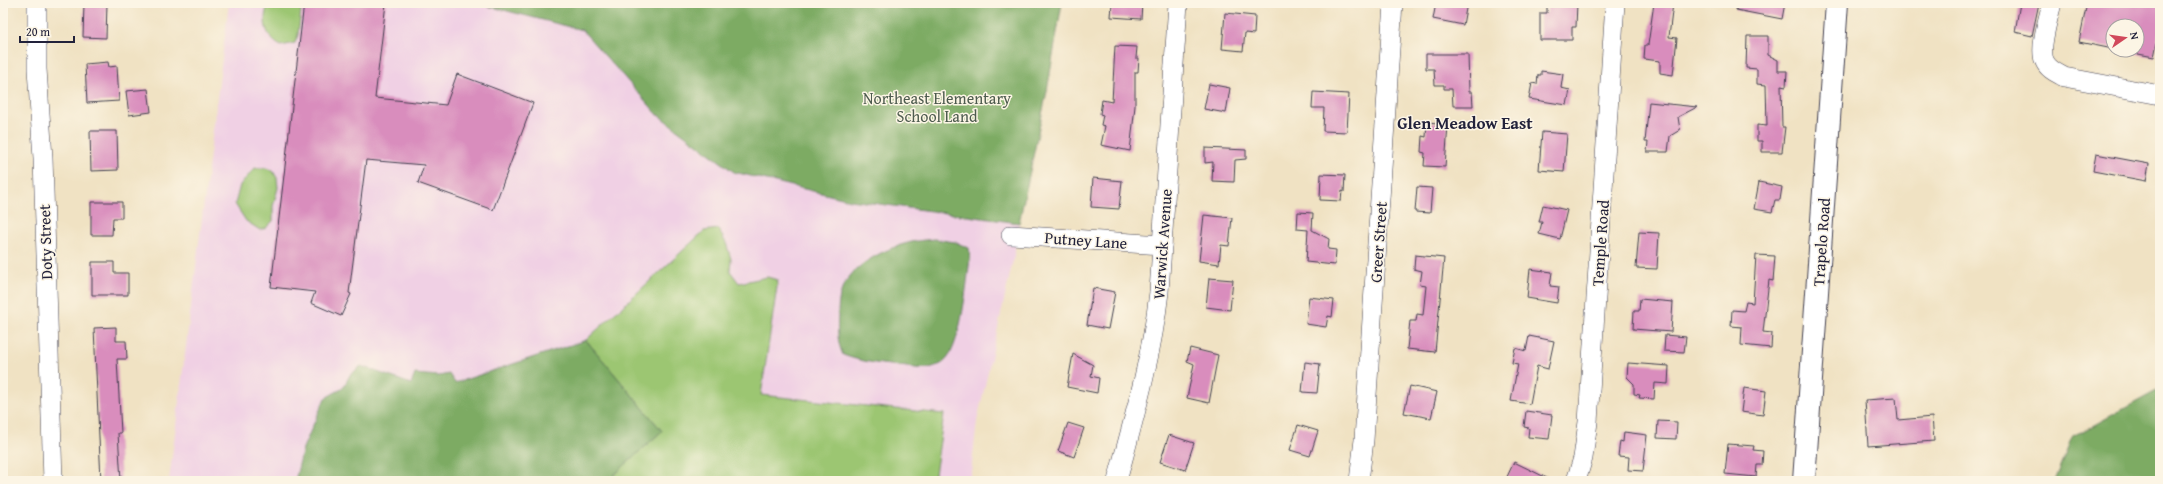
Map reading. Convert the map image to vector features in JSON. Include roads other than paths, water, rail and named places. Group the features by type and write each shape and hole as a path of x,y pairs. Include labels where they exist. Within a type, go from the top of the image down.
{"main road":[{"name":"Trapelo Road","path":"1804,481 1837,3"}],"street":[{"name":"Doty Street","path":"37,3 37,69 43,158 53,481"},
{"name":"Warwick Avenue","path":"1117,481 1148,367 1155,329 1178,3"},
{"name":"Greer Street","path":"1359,481 1364,440 1393,3"},
{"name":"Temple Road","path":"1576,481 1583,458 1588,422 1615,3"},
{"path":"2052,3 2043,49 2044,61 2052,70 2064,78 2160,95"},
{"name":"Putney Lane","path":"1011,235 1162,245"}],"district":[{"name":"Glen Meadow East","path":"1465,123"}],"park label":[{"name":"Northeast Elementary School Land","path":"937,107"}]}
